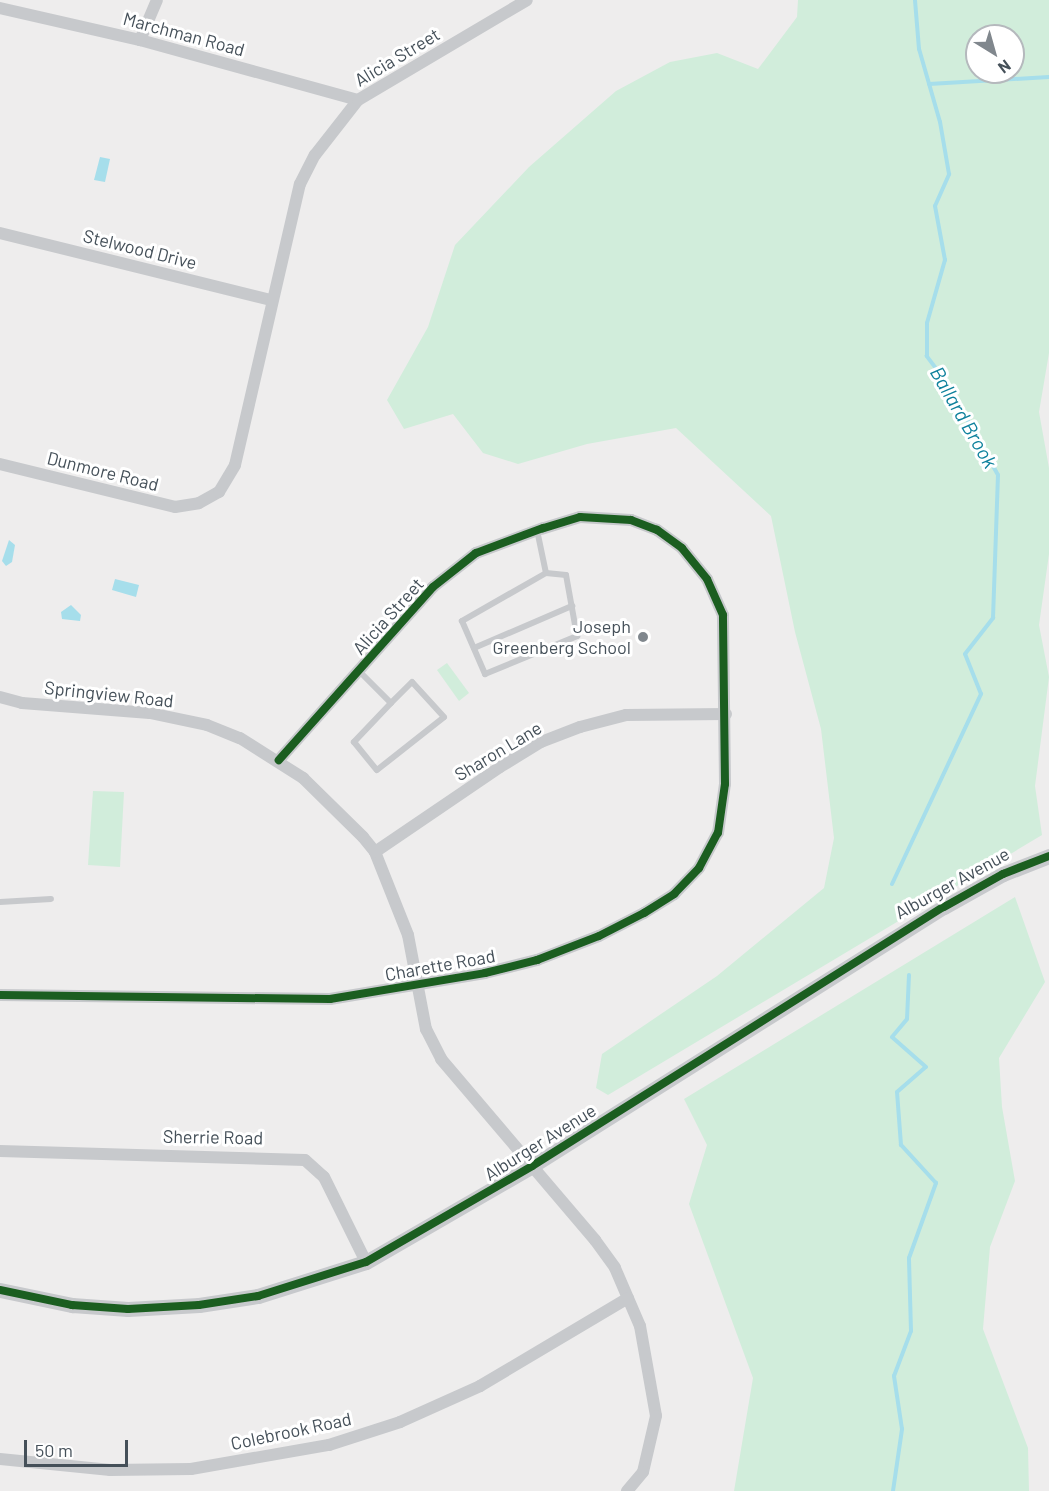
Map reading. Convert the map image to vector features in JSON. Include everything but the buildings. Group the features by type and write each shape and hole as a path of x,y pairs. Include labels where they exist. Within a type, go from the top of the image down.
{"street":[{"path":"140,40 158,0"},
{"name":"Alicia Street","path":"199,503 219,492 235,465 271,300 300,184 315,155 358,100 527,0"},
{"name":"Marchman Road","path":"0,8 140,40 358,100"},
{"name":"Stelwood Drive","path":"0,233 271,300"},
{"name":"Dunmore Road","path":"0,464 175,507 199,503"},
{"name":"Alicia Street","path":"279,760 433,587 476,553 580,517 631,520 657,530 682,548 707,579 723,615 726,714"},
{"name":"Springview Road","path":"0,697 22,703 150,713 207,725 240,738 279,760 335,808 375,852 408,935 426,1029 441,1059 595,1240 628,1298 648,1354 656,1416 643,1472 627,1491"},
{"name":"Sharon Lane","path":"375,852 541,742 580,727 626,715 726,714"},
{"name":"Charette Road","path":"0,995 330,999 417,985 537,960 599,936 674,894 699,868 718,833 725,784 726,714"},
{"name":"Alburger Avenue","path":"0,1290 72,1305 128,1309 199,1305 258,1296 366,1262 532,1166 944,907 1003,874 1049,856"},
{"name":"Sherrie Road","path":"0,1151 305,1160 324,1177 366,1262"},
{"name":"Colebrook Road","path":"0,1459 110,1470 191,1469 329,1445 400,1422 480,1386 628,1298"}],"lane":[{"path":"537,530 546,573"},
{"path":"546,573 566,575 572,606 577,636 485,674 462,621 546,573"},
{"path":"474,648 572,606"},
{"path":"358,671 391,703"},
{"path":"411,682 444,717 377,770 354,742 391,703 411,682"},
{"path":"0,902 51,899"}],"green space":[{"path":"798,0 1049,0 1049,353 1039,412 1049,468 1049,554 1039,625 1049,677 1035,786 1042,835 608,1095 596,1088 602,1054 717,976 824,888 834,838 821,729 795,632 771,516 676,428 587,444 518,464 483,453 453,414 404,429 387,400 428,327 455,245 529,167 616,91 670,62 717,53 758,69 797,17"},
{"path":"447,663 469,693 459,701 437,670"},
{"path":"93,791 124,792 120,867 88,865"},
{"path":"1015,897 1045,982 999,1058 1002,1107 1015,1181 990,1247 983,1329 1028,1448 1029,1491 734,1491 753,1378 689,1204 707,1145 684,1099"}],"water":[{"path":"100,157 110,159 105,182 94,180"},
{"path":"9,540 15,545 12,562 6,566 2,561"},
{"path":"115,579 139,585 136,597 112,590"},
{"path":"71,605 81,615 80,621 62,619 61,612"}],"waterway":[{"name":"Ballard Brook","path":"892,884 981,694 965,654 993,618 998,475 947,383 927,356 927,323 945,260 935,206 949,174 940,122 919,49 915,0"},
{"path":"929,84 1049,77"},
{"name":"Ballard Brook","path":"893,1491 902,1429 894,1376 911,1331 909,1258 936,1183 901,1145 897,1092 926,1067 892,1037 907,1019 909,975"}],"cycle path":[{"path":"0,995 330,999 485,973 537,960 599,936 644,913 674,894 699,868 718,833 725,784 723,615 707,579 682,548 657,530 631,520 580,517 543,528 476,553 433,587 279,760"},
{"path":"0,1290 72,1305 128,1309 199,1305 258,1296 366,1262 532,1166 944,907 1003,874 1049,856"}],"place":[{"name":"Joseph Greenberg School","path":"643,637"}]}
